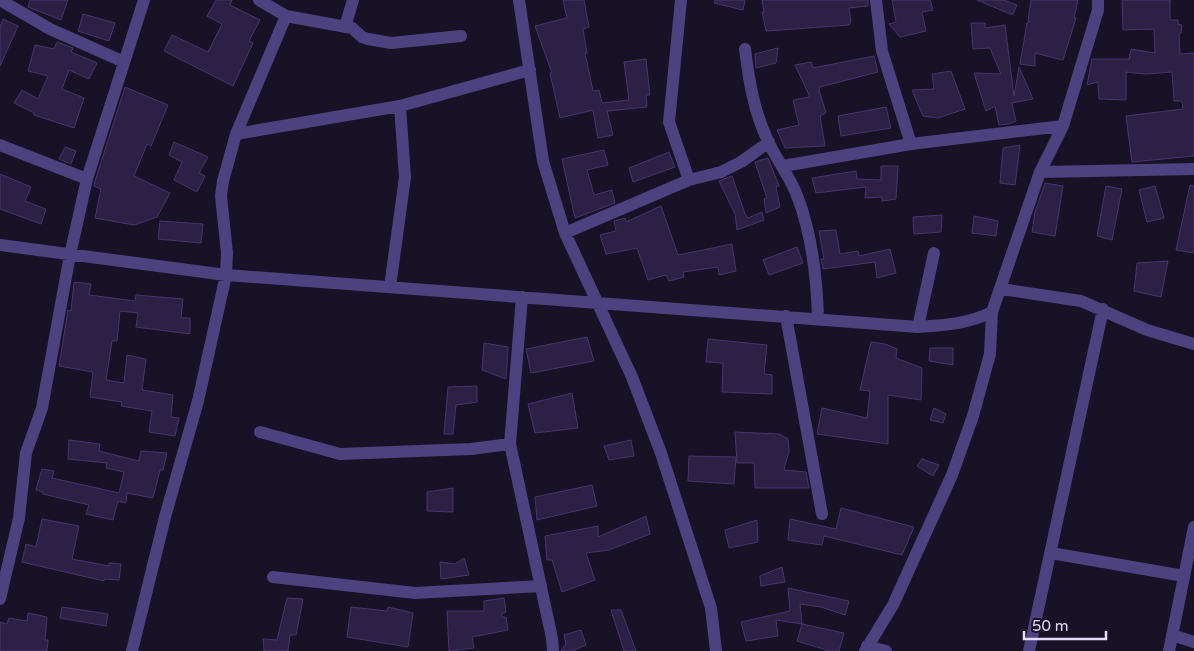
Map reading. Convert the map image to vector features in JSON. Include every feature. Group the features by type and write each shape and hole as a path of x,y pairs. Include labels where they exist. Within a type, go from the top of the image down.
{"street":[{"path":"0,0 50,29 124,62"},
{"path":"0,599 19,518 26,452 42,408 70,255 87,179 144,0"},
{"path":"259,0 286,16 352,28 362,37 391,43 461,36"},
{"path":"345,27 353,0"},
{"path":"519,0 543,161 565,233 599,302 632,377 661,453 711,608 716,651"},
{"path":"681,0 669,122 689,180"},
{"path":"876,0 882,51 911,144"},
{"path":"886,651 866,649 893,605 952,475 973,416 987,368 990,354 992,312 1040,172 1063,126 1089,44 1098,10 1098,0"},
{"path":"132,651 165,517 198,401 226,275 227,253 221,196 236,134 286,16"},
{"path":"745,49 750,88 769,142 798,198 809,233 818,319"},
{"path":"236,134 400,106 530,70"},
{"path":"390,287 405,177 400,106"},
{"path":"783,166 911,144 1063,126"},
{"path":"565,233 689,180 721,172 741,162 769,142"},
{"path":"0,145 87,179"},
{"path":"1040,172 1194,169"},
{"path":"0,245 226,275 918,327 977,320 992,312"},
{"path":"918,327 934,252"},
{"path":"1001,289 1055,295 1081,301 1148,330 1194,344"},
{"path":"522,297 510,444 553,651"},
{"path":"1029,651 1103,309"},
{"path":"786,316 822,514"},
{"path":"260,432 340,454 471,449 510,444"},
{"path":"1169,651 1194,527"},
{"path":"1051,553 1184,576"},
{"path":"273,577 415,593 541,586"},
{"path":"1172,635 1194,642"}],"building":[{"path":"30,0 68,0 61,20 28,7"},
{"path":"216,0 232,0 230,5 260,20 249,41 253,43 233,86 164,51 172,35 208,52 222,24 207,16"},
{"path":"563,0 584,0 589,27 583,29 587,53 585,53 593,91 599,90 602,103 629,100 624,62 646,59 650,95 646,95 647,107 607,111 613,135 598,138 593,110 560,118 550,73 552,73 535,26 567,18"},
{"path":"715,0 745,0 743,10 714,3"},
{"path":"762,0 868,0 868,6 849,8 851,22 849,25 766,31 762,12 764,12"},
{"path":"892,0 930,0 933,10 922,12 926,31 900,37 889,24 896,22"},
{"path":"977,0 1004,0 1017,5 1013,14 1010,14"},
{"path":"1031,0 1078,0 1074,18 1076,18 1063,60 1035,53 1035,66 1020,64 1027,23 1030,22 1028,21"},
{"path":"1122,0 1170,0 1170,20 1178,20 1178,24 1182,25 1181,33 1179,34 1180,54 1194,53 1194,156 1132,162 1126,116 1183,109 1182,101 1174,101 1172,72 1146,74 1126,72 1126,100 1099,99 1098,82 1087,85 1092,59 1129,59 1131,49 1155,53 1154,29 1123,30"},
{"path":"83,14 115,23 109,41 78,31"},
{"path":"3,19 18,26 0,66 0,27"},
{"path":"971,23 985,23 985,28 1005,25 1014,96 1019,67 1033,99 1012,103 1016,121 1009,124 999,125 995,106 986,111 974,73 1001,74 990,48 973,49"},
{"path":"57,42 73,48 71,52 97,63 89,79 69,70 62,89 84,98 74,128 34,115 34,113 14,103 22,90 38,99 48,76 28,71 35,45 54,49"},
{"path":"778,48 776,63 756,68 755,54"},
{"path":"874,56 878,72 820,87 819,90 826,113 820,116 825,146 785,148 777,130 799,125 793,100 810,97 795,65 811,62 813,68"},
{"path":"951,71 965,109 938,118 923,116 912,90 934,89 932,74"},
{"path":"125,87 168,105 151,146 147,144 134,176 170,193 157,217 134,225 95,218 101,189 94,186 95,181"},
{"path":"886,107 891,128 841,136 838,116"},
{"path":"174,142 208,157 199,173 205,176 197,192 174,180 182,162 169,155"},
{"path":"1020,145 1015,185 1000,183 1003,148"},
{"path":"65,147 76,151 71,164 59,159"},
{"path":"604,150 608,165 587,170 594,195 612,190 615,203 575,218 562,159"},
{"path":"669,152 675,167 633,182 629,168"},
{"path":"768,158 779,186 776,187 780,207 766,213 764,199 767,198 755,162"},
{"path":"881,166 898,166 896,199 882,201 882,197 865,198 866,187 816,193 812,178 856,171 857,179 881,180"},
{"path":"0,174 31,187 25,201 46,209 41,224 0,209"},
{"path":"732,176 745,214 748,218 762,212 764,220 737,230 735,214 719,181"},
{"path":"1045,183 1063,186 1055,236 1032,232 1035,212"},
{"path":"1190,185 1194,186 1194,253 1176,250"},
{"path":"1106,186 1122,189 1112,240 1097,236"},
{"path":"1155,186 1164,218 1147,222 1139,190"},
{"path":"661,206 678,255 732,244 736,271 719,275 718,267 683,272 684,277 669,281 666,275 648,280 637,248 606,254 600,235 616,231 614,221 625,218 626,222"},
{"path":"942,215 941,232 914,234 913,217"},
{"path":"974,216 998,221 996,236 972,233"},
{"path":"160,221 203,224 201,243 158,239"},
{"path":"836,230 840,254 858,251 859,256 890,249 896,273 877,278 875,262 823,269 821,259 824,259 819,231"},
{"path":"797,247 803,263 769,275 763,260"},
{"path":"1168,261 1161,297 1134,291 1137,263"},
{"path":"74,282 91,284 89,295 135,301 136,295 183,299 181,318 190,318 190,334 136,327 138,313 120,311 117,341 112,341 106,380 124,383 127,355 146,359 142,390 173,395 171,417 179,418 175,436 149,432 152,411 121,406 122,402 90,397 93,372 59,366 68,310 71,311"},
{"path":"587,337 594,361 531,373 526,349"},
{"path":"708,339 767,345 764,374 772,375 772,394 722,392 723,363 706,362"},
{"path":"871,342 885,344 897,349 896,358 922,368 921,400 888,395 888,444 817,434 822,408 867,418 870,391 860,390"},
{"path":"484,343 508,347 506,379 482,370"},
{"path":"930,348 953,348 953,365 929,361"},
{"path":"477,386 477,402 456,405 453,434 444,434 448,387"},
{"path":"572,393 578,428 535,433 528,404"},
{"path":"934,408 946,414 943,423 930,420"},
{"path":"735,432 779,434 788,439 789,451 784,470 806,472 809,488 755,488 754,463 737,463"},
{"path":"69,440 100,444 99,451 139,461 141,451 167,453 163,470 160,470 153,498 127,493 126,503 118,501 113,520 86,514 89,505 43,494 43,492 36,490 42,469 54,471 52,478 119,493 124,472 106,468 107,463 68,459"},
{"path":"631,440 634,456 609,460 604,446"},
{"path":"689,456 736,457 734,484 688,481"},
{"path":"922,459 939,465 933,476 917,466"},
{"path":"592,485 597,506 537,520 535,497"},
{"path":"453,488 453,512 427,511 427,492"},
{"path":"841,508 914,527 902,555 824,536 822,545 788,540 790,519 836,529"},
{"path":"646,516 650,534 609,550 586,553 595,580 562,592 552,560 547,560 545,536 598,526 598,537"},
{"path":"42,519 79,526 72,559 109,566 109,563 121,564 119,580 104,579 104,581 22,562 26,544 36,547"},
{"path":"757,520 758,542 729,548 725,530"},
{"path":"464,558 469,575 441,579 440,562 455,564"},
{"path":"782,567 785,582 761,586 760,576"},
{"path":"788,588 849,601 845,615 821,607 800,604 802,624 776,620 778,636 746,641 741,622 790,611"},
{"path":"287,598 303,599 296,635 290,635 288,651 264,651 263,639 277,640"},
{"path":"504,598 506,612 501,614 502,617 506,617 508,630 472,637 474,648 449,651 447,611 484,611 484,601"},
{"path":"62,607 108,614 106,626 60,618"},
{"path":"351,607 387,611 388,607 413,613 408,647 347,637"},
{"path":"611,610 621,610 636,651 624,651"},
{"path":"28,613 47,617 45,640 48,640 47,651 0,651 0,622 7,624 9,618 27,621"},
{"path":"802,624 844,633 839,651 830,651 797,641"},
{"path":"581,630 586,645 572,651 561,651 566,644 564,635"}]}
